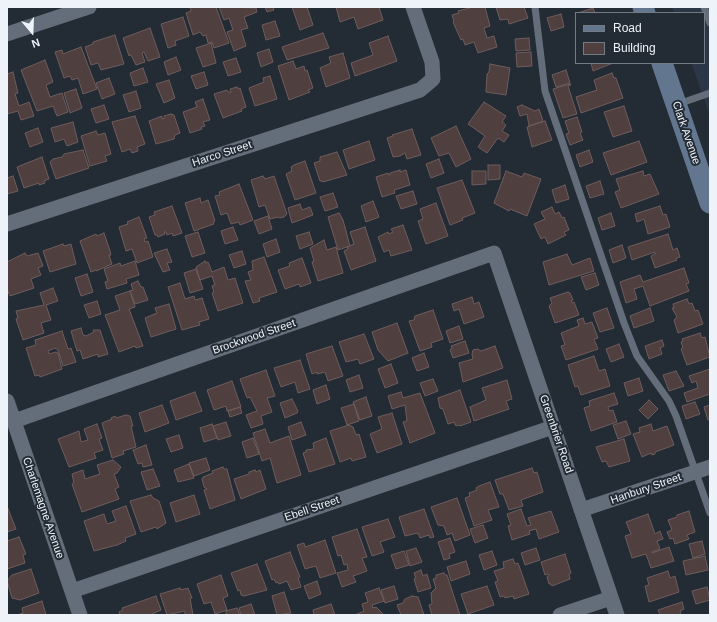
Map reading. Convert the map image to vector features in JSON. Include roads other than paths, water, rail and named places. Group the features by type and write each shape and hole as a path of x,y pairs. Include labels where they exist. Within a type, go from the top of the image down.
{"main road":[{"name":"Clark Avenue","path":"662,64 710,203"}],"street":[{"path":"7,34 89,7"},
{"name":"Harco Street","path":"7,224 420,90 433,79 432,62 413,7"},
{"name":"Brockwood Street","path":"14,421 494,253"},
{"name":"Greenbrier Road","path":"494,253 617,615"},
{"name":"Charlemagne Avenue","path":"7,401 80,615"},
{"name":"Ebell Street","path":"72,591 553,427"},
{"name":"Hanbury Street","path":"581,510 703,469"},
{"path":"560,615 611,598"}],"lane":[{"path":"535,7 545,91 624,323 637,356 660,388 703,469 710,513"},
{"path":"704,7 710,23"},
{"path":"676,104 710,93"}]}
